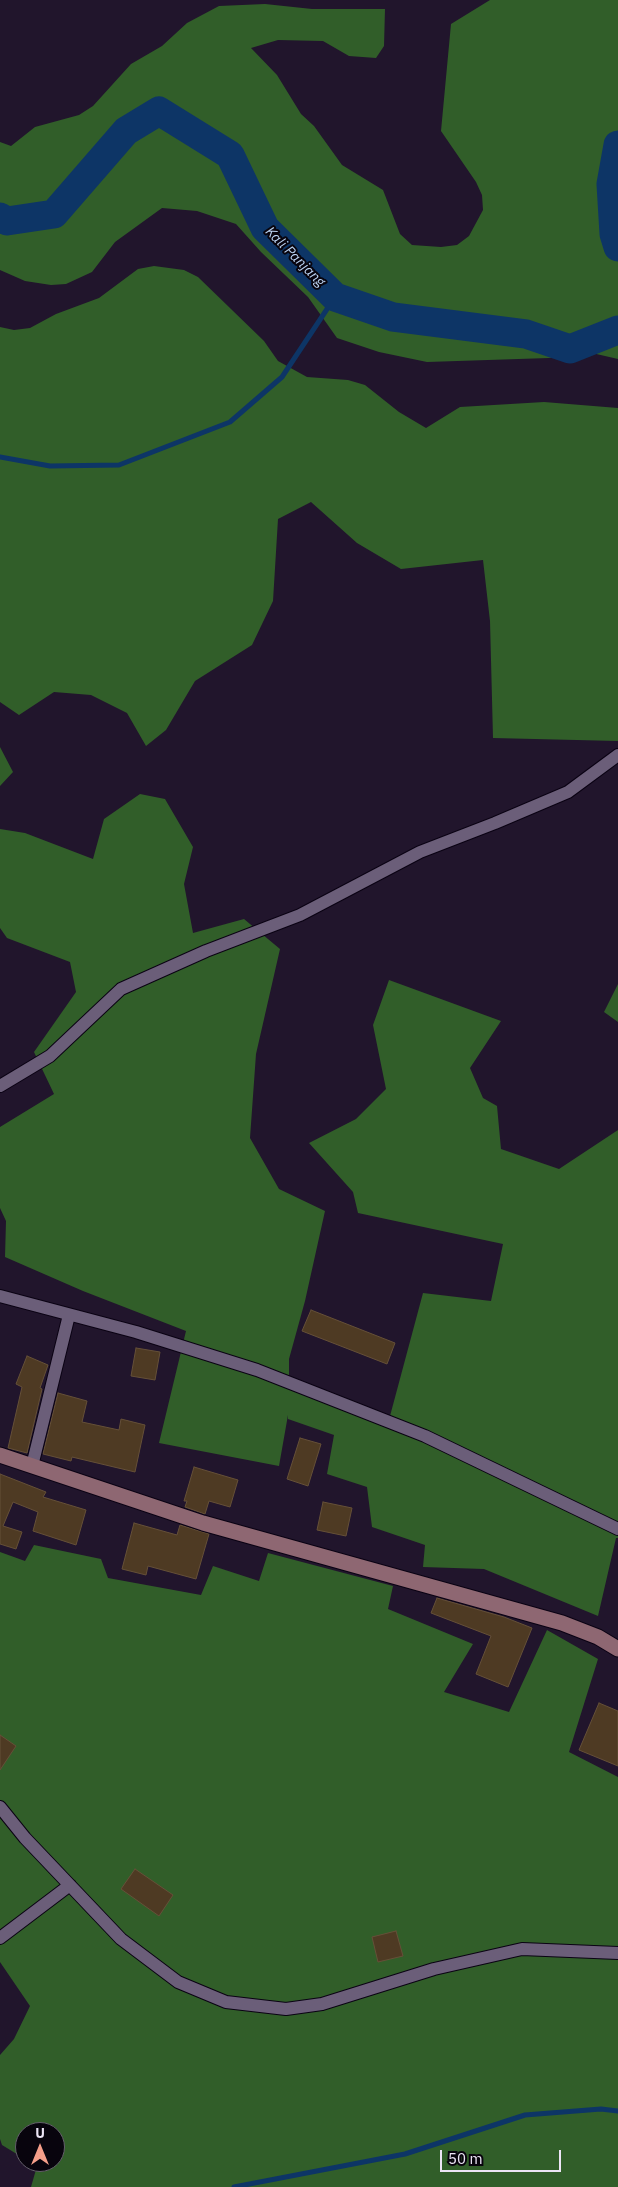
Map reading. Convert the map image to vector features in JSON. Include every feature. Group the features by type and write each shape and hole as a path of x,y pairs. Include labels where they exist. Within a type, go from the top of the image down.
{"street":[{"path":"0,1086 50,1056 121,989 206,951 300,915 420,852 568,792 618,755"},
{"path":"0,1296 136,1332 275,1377 425,1436 618,1529"},
{"path":"32,1466 69,1315"},
{"path":"0,1455 203,1523 562,1623 598,1637 618,1649"},
{"path":"0,1807 25,1838 121,1939 178,1982 226,2002 286,2009 322,2004 434,1969 522,1949 618,1953"},
{"path":"0,1938 70,1885"}],"green space":[{"path":"490,0 618,0 618,359 592,353 549,358 427,362 379,352 337,338 308,297 261,252 236,224 197,211 162,208 115,242 92,272 66,284 51,285 25,281 0,270 0,142 11,146 35,127 79,115 93,106 131,64 162,46 187,23 219,6 265,4 312,9 385,9 384,46 376,58 349,56 323,41 278,40 251,48 277,75 301,114 314,126 342,165 383,190 400,234 412,245 441,247 457,245 469,236 483,210 482,195 476,182 441,131 451,24"},
{"path":"154,266 184,270 198,277 264,341 278,361 307,377 348,380 365,385 399,412 426,428 460,407 544,402 618,408 618,741 493,738 490,621 483,560 401,569 357,543 311,502 278,519 273,601 252,645 195,681 166,730 146,746 127,713 91,695 54,692 19,715 0,702 0,327 14,330 30,328 56,314 99,298 138,269"},
{"path":"0,747 13,772 0,786"},
{"path":"140,794 165,799 193,847 184,884 193,933 244,919 280,949 256,1054 250,1138 279,1189 325,1211 305,1301 289,1359 289,1383 390,1416 423,1293 491,1301 503,1244 358,1213 353,1192 309,1143 356,1119 386,1089 373,1025 389,980 501,1021 470,1068 483,1098 497,1106 501,1149 559,1169 618,1130 618,1538 616,1538 598,1616 484,1569 423,1567 425,1545 372,1527 367,1487 327,1474 334,1435 288,1419 288,1415 279,1466 159,1443 186,1331 83,1291 5,1257 6,1221 0,1208 0,1127 54,1094 34,1052 76,992 70,962 7,938 0,928 0,829 25,833 93,859 104,819"},
{"path":"618,984 618,1022 604,1012"},
{"path":"34,1545 101,1559 108,1578 201,1595 213,1566 259,1581 268,1553 393,1586 388,1609 473,1644 444,1692 509,1712 547,1630 598,1659 569,1752 618,1777 618,2187 31,2187 35,2172 65,2172 65,2122 15,2122 15,2153 2,2145 0,2139 0,2055 14,2039 30,2006 0,1962 0,1552 25,1561"}],"building":[{"path":"311,1310 395,1343 387,1364 302,1331"},
{"path":"136,1348 160,1352 155,1380 131,1376"},
{"path":"27,1356 48,1365 40,1388 42,1389 27,1453 8,1448 22,1387 16,1384"},
{"path":"58,1393 87,1401 82,1422 119,1430 121,1419 145,1425 135,1472 72,1457 71,1461 43,1454"},
{"path":"300,1438 321,1444 308,1486 287,1479"},
{"path":"194,1467 238,1480 230,1507 209,1501 205,1514 185,1507 187,1501 184,1501"},
{"path":"0,1474 46,1492 43,1497 86,1510 76,1545 33,1531 38,1512 13,1502 3,1526 22,1532 16,1549 0,1544"},
{"path":"323,1502 352,1508 346,1536 317,1530"},
{"path":"134,1523 177,1535 180,1525 209,1534 196,1579 148,1566 146,1575 122,1569"},
{"path":"437,1598 504,1617 532,1628 508,1687 476,1674 491,1636 431,1613"},
{"path":"599,1703 618,1711 618,1766 579,1750"},
{"path":"0,1735 16,1746 0,1770"},
{"path":"135,1869 173,1895 159,1916 121,1889"},
{"path":"396,1931 403,1956 378,1962 372,1937"}],"waterway":[{"name":"Kali Panjang","path":"0,217 7,221 54,214 126,131 159,111 230,155 265,228 335,297 393,317 526,334 570,349 618,330"},
{"name":"Kali Panjang","path":"618,145 611,184 614,234 618,247"},
{"path":"0,457 50,466 119,465 230,422 282,377 335,297"},
{"path":"234,2187 405,2154 525,2115 601,2109 618,2111"}]}
